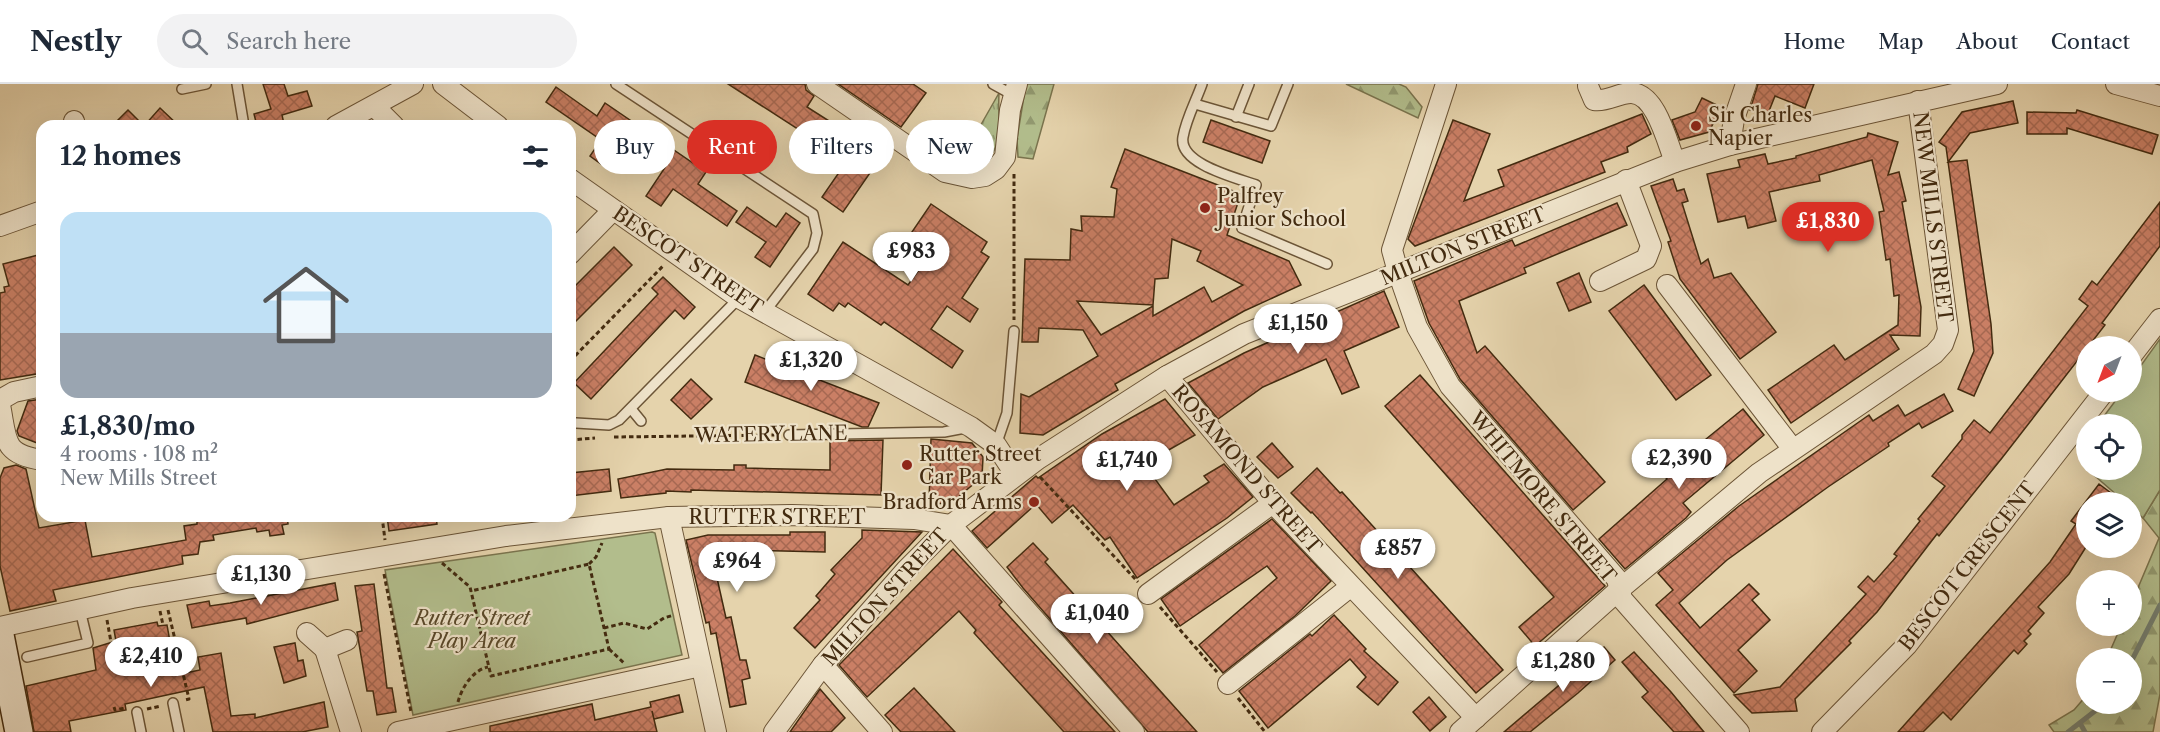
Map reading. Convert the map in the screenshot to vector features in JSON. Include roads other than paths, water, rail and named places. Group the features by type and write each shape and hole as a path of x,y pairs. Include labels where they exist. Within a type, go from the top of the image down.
{"street":[{"path":"347,120 413,84"},
{"path":"443,84 490,120"},
{"path":"817,84 945,172 972,178 985,176 1001,163 1015,90"},
{"path":"1730,144 1734,119 1746,84"},
{"name":"MILTON STREET","path":"774,732 823,665 906,570 951,525 1016,474 1167,376 1244,334 1675,162 1730,144 1997,84"},
{"path":"2116,84 2160,96"},
{"name":"WHITMORE STREET","path":"1439,86 1392,250 1417,327 1450,386 1617,579 1622,599 1739,732"},
{"path":"1588,86 1594,100 1602,101 1633,93 1644,96 1652,104 1675,162"},
{"name":"NEW MILLS STREET","path":"1460,732 1620,589 1759,472 1935,354 1943,344 1948,330 1918,101"},
{"path":"374,106 388,120"},
{"path":"1600,281 1647,259 1650,254 1651,246 1626,180"},
{"name":"BESCOT STREET","path":"576,183 739,298 971,427 996,445 1016,474"},
{"path":"576,248 613,210"},
{"path":"0,226 36,214"},
{"path":"1667,285 1792,448"},
{"path":"2142,342 2160,319"},
{"name":"ROSAMOND STREET","path":"1167,376 1273,503 1476,718"},
{"path":"0,400 14,392 36,387"},
{"name":"BESCOT CRESCENT","path":"1822,732 1907,645 2096,402"},
{"path":"0,405 8,445 23,457 36,459"},
{"path":"1148,594 1273,503"},
{"name":"RUTTER STREET","path":"1,639 80,610 132,598 506,536 669,517 901,511 951,525"},
{"path":"669,517 716,732"},
{"path":"951,525 1134,732"},
{"path":"1228,684 1350,587"},
{"path":"307,633 325,649 351,732"},
{"path":"1,639 19,732"},
{"path":"325,649 347,640"},
{"path":"823,665 882,732"},
{"path":"406,730 701,666"}],"lane":[{"path":"182,89 206,84"},
{"path":"237,84 243,120"},
{"path":"616,84 813,214 817,233 813,249 764,313"},
{"path":"993,84 1015,90"},
{"path":"1202,84 1183,137 1187,154 1197,162 1256,185 1242,228 1327,264"},
{"path":"1236,117 1248,84"},
{"path":"1194,104 1271,126 1288,84"},
{"path":"576,423 609,425 632,410 739,298"},
{"path":"996,445 1007,413 1014,331"},
{"path":"632,410 642,421"},
{"name":"WATERY LANE","path":"789,435 904,434 944,432 971,427"},
{"path":"27,657 88,643 80,610"},
{"path":"173,703 179,732"},
{"path":"136,712 141,732"}],"waterway":[{"path":"2138,648 2160,605"},
{"path":"2068,732 2091,714"},
{"path":"2080,723 2085,732"}],"place":[{"name":"Sir Charles Napier","path":"1696,126"},
{"name":"Palfrey Junior School","path":"1205,208"},
{"name":"Rutter Street Car Park","path":"907,465"},
{"name":"Bradford Arms","path":"1034,502"}],"park label":[{"name":"Rutter Street Play Area","path":"472,630"}]}
